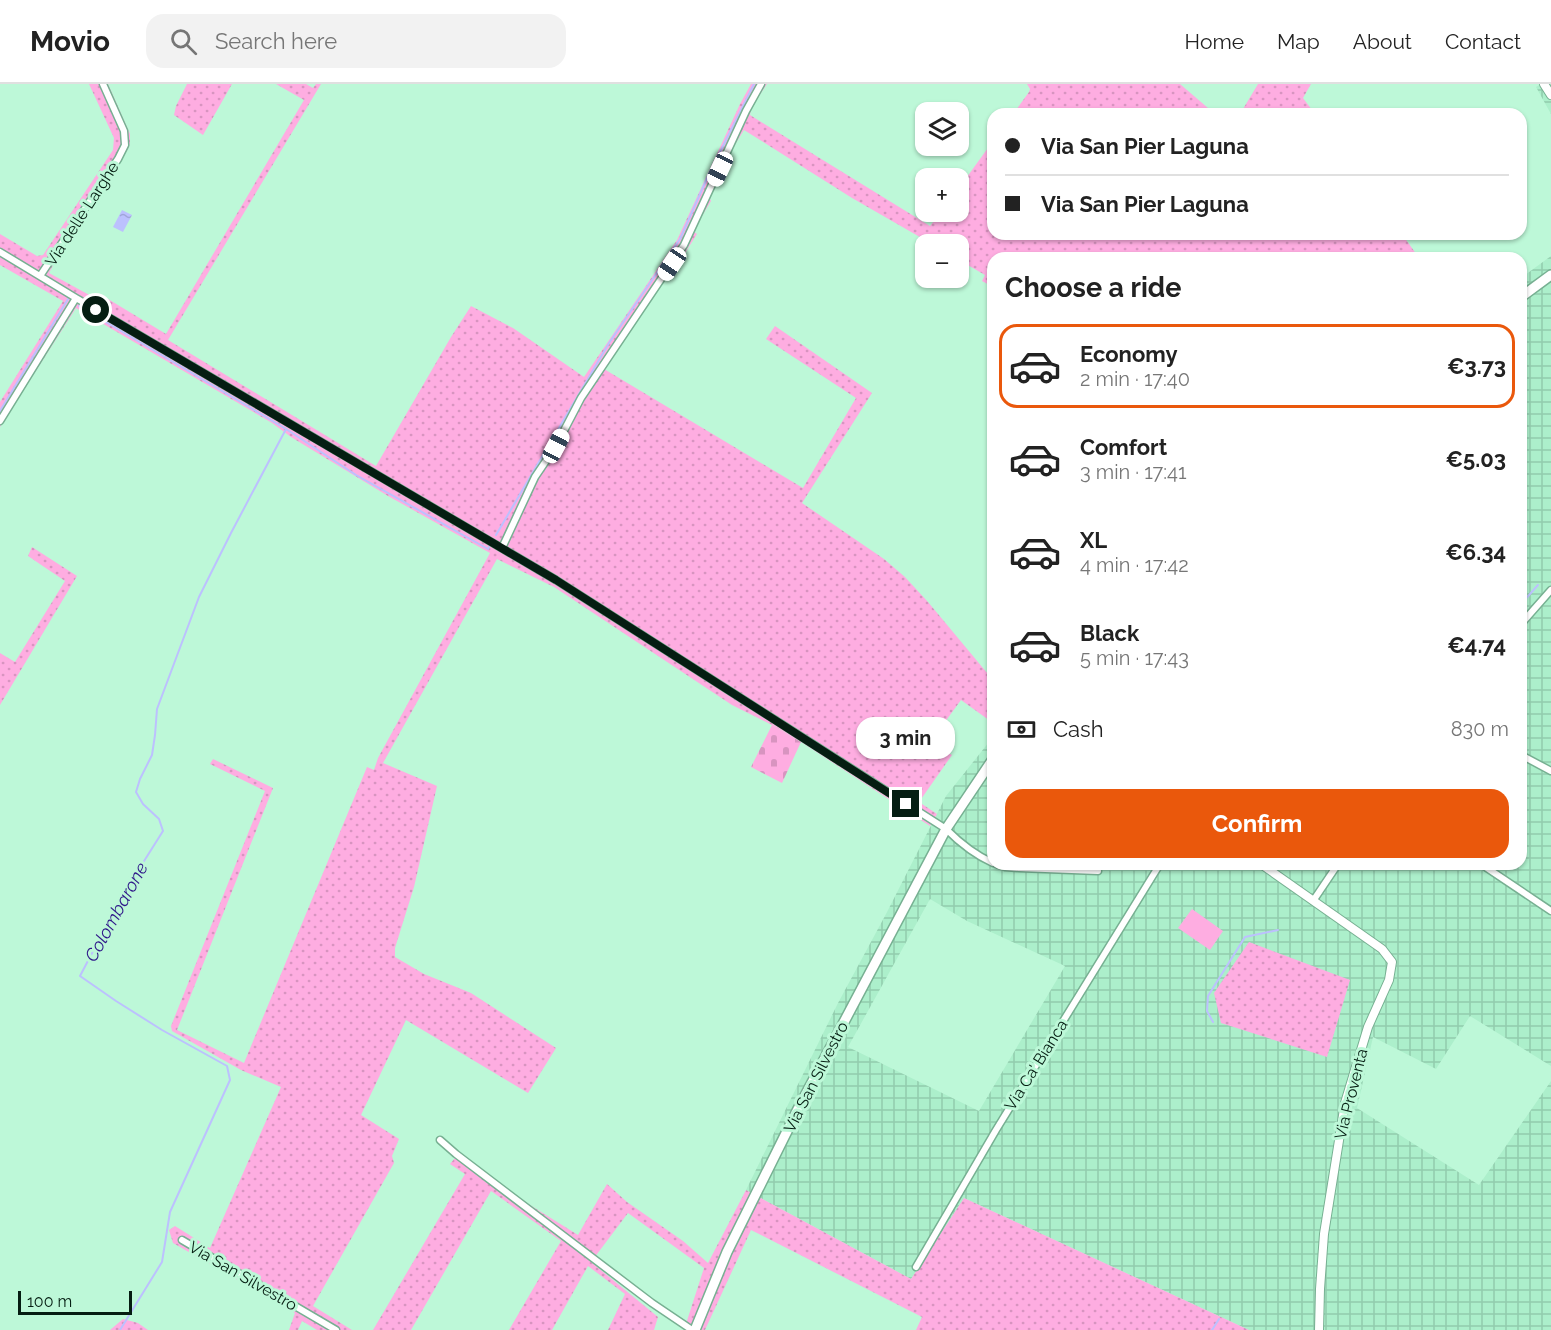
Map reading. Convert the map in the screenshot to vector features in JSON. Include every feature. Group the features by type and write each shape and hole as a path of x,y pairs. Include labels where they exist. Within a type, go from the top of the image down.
{"main road":[{"path":"1527,293 1551,276"},
{"name":"Via San Silvestro","path":"694,1330 727,1252 798,1109 946,829 987,768"}],"street":[{"name":"Via delle Larghe","path":"40,276 118,159 124,145 124,131 103,84"},
{"path":"502,548 535,477 556,446 581,398 684,245 746,111 761,84"},
{"path":"1544,84 1551,95"},
{"path":"0,252 575,592 946,829 957,841 987,860"},
{"path":"0,421 76,298"},
{"path":"1527,617 1551,590"},
{"path":"1527,758 1551,771"},
{"path":"1072,870 1098,871"},
{"name":"Via Ca' Bianca","path":"915,1267 1002,1120 1156,870"},
{"name":"Via Proventa","path":"1270,870 1382,949 1392,962 1389,980 1368,1027 1345,1103 1324,1234 1319,1330"},
{"path":"1313,901 1334,870"},
{"path":"1490,870 1551,911"},
{"name":"Via San Silvestro","path":"440,1140 652,1303 694,1330"},
{"name":"Via San Silvestro","path":"182,1240 336,1330"}],"shaded area":[{"path":"1541,84 1551,84 1551,114 1536,87"},
{"path":"1551,256 1551,1066 1470,1016 1436,1069 1373,1037 1357,1108 1479,1185 1551,1081 1551,1330 1249,1330 964,1198 911,1279 746,1190 838,1003 946,796 987,745 987,870 1527,870 1527,274","holes":["930,899 967,921 1065,966 979,1111 848,1047"]}],"green space":[{"path":"89,84 108,84 130,134 130,143 49,273 93,297 108,299 166,334 304,100 276,84 306,84 313,88 316,84 321,84 168,340 376,466 471,306 513,328 584,377 677,240 751,84 767,84 751,108 750,115 915,217 915,222 924,222 930,226 933,222 969,222 969,174 987,149 987,240 1406,240 1415,252 987,252 987,284 982,281 985,275 969,266 969,234 915,234 852,198 744,130 726,159 730,163 709,197 711,201 693,231 697,234 670,277 666,275 604,369 803,488 856,398 766,339 775,326 872,393 802,503 884,559 905,577 928,602 987,673 987,719 961,700 931,741 952,755 919,802 937,814 930,826 801,742 732,705 554,587 497,559 383,763 437,786 414,887 395,948 395,957 424,974 471,993 556,1048 528,1093 406,1020 361,1115 399,1139 392,1156 394,1163 313,1306 352,1330 317,1330 302,1321 298,1330 289,1330 295,1313 173,1243 169,1230 175,1226 210,1248 281,1087 241,1070 172,1031 171,1026 265,791 210,764 213,759 273,788 177,1030 244,1063 367,767 374,770 378,758 490,553 388,496 272,423 76,308 0,427 0,402 63,301 0,265 0,234 37,256 43,255 113,150 114,138"},
{"path":"187,84 232,84 203,135 174,115"},
{"path":"1027,84 1180,84 1208,108 1017,108 1030,89"},
{"path":"1258,84 1311,84 1303,98 1310,108 1244,108"},
{"path":"32,547 77,576 0,705 0,653 15,662 65,581 28,556"},
{"path":"772,725 801,742 782,783 751,767"},
{"path":"1192,909 1223,931 1210,950 1178,928"},
{"path":"1249,942 1350,980 1327,1057 1221,1023 1214,993"},
{"path":"455,1158 578,1235 607,1184 627,1202 683,1241 708,1263 746,1190 911,1279 964,1198 1249,1330 916,1330 922,1317 751,1230 705,1330 684,1330 704,1268 628,1213 591,1262 658,1317 654,1330 608,1330 625,1294 588,1266 552,1330 509,1330 561,1241 491,1191 411,1330 373,1330 465,1174 450,1164"},
{"path":"123,1319 138,1323 148,1330 110,1330"}],"water":[{"path":"122,210 132,215 123,232 113,227"}],"waterway":[{"path":"496,535 609,343 680,239 708,176 754,84"},
{"path":"0,411 68,299"},
{"name":"Colombarone","path":"79,306 286,429 356,475 488,549 489,547"},
{"name":"Colombarone","path":"120,1330 162,1262 170,1212 230,1080 227,1066 162,1030 80,976 122,896 163,831 159,819 143,804 136,792 152,755 157,709 199,597 286,429"},
{"path":"1527,597 1538,585"},
{"path":"1213,1022 1207,1011 1208,996 1245,937 1278,930"},
{"path":"1212,1330 1219,1319"}],"route":[{"path":"96,310 556,580 906,804"}]}
